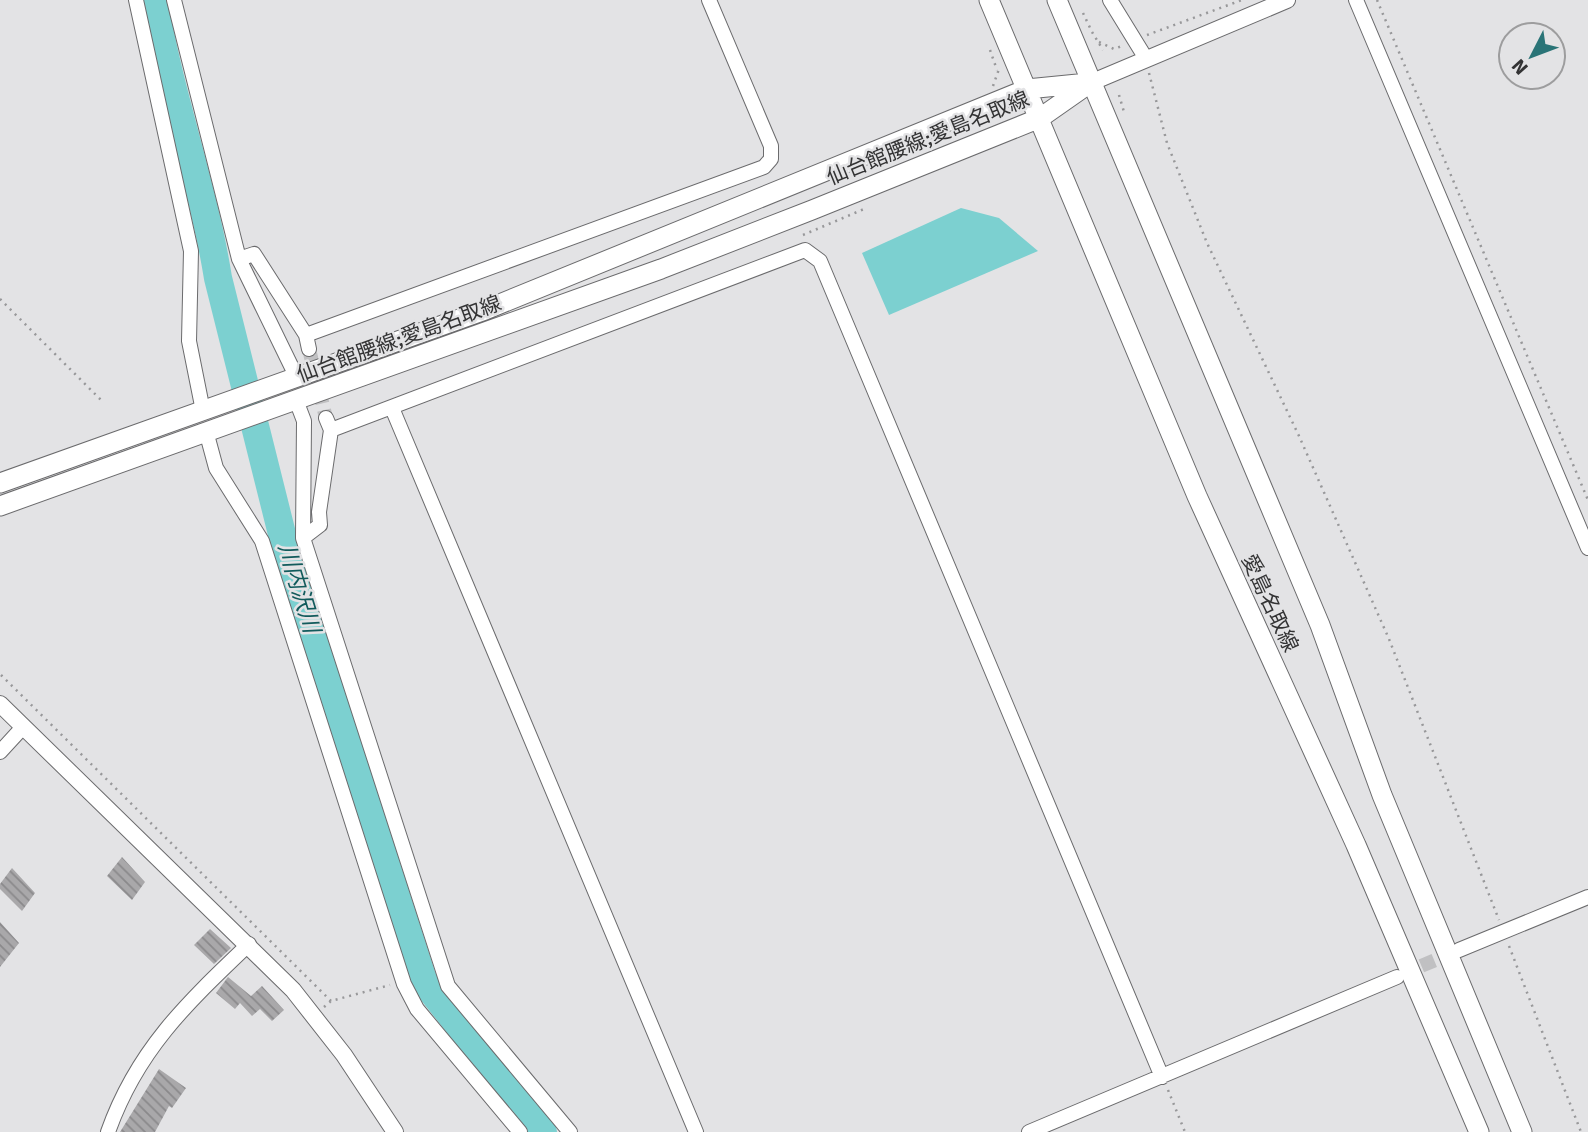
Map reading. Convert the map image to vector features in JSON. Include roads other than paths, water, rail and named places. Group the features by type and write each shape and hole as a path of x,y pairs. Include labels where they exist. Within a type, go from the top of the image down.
{"main road":[{"name":"愛島名取線","path":"989,0 1197,496 1356,845 1479,1132"},
{"name":"愛島名取線","path":"1057,0 1309,600 1382,795 1521,1132"},
{"name":"仙台館腰線;愛島名取線","path":"0,483 498,305 1027,89 1090,83"},
{"name":"仙台館腰線;愛島名取線","path":"0,506 661,269 1040,118 1090,83"}],"street":[{"path":"136,0 191,251 189,341 210,408"},
{"path":"174,0 239,258 297,378"},
{"path":"239,258 254,254 307,342 764,167 771,159 771,146 709,0"},
{"path":"1110,0 1145,57"},
{"path":"1090,83 1145,57 1287,0"},
{"path":"1356,0 1588,548"},
{"path":"303,538 320,525 328,424 392,408 805,250 820,261 1162,1077"},
{"path":"289,403 304,421 303,538 448,986 570,1132"},
{"path":"392,408 696,1132"},
{"path":"214,428 216,468 262,541 404,984 417,1009 520,1132"},
{"path":"0,704 249,944 315,1014 395,1132"},
{"path":"0,752 23,727"},
{"path":"1459,950 1588,897"},
{"path":"108,1132 127,1084 164,1028 249,944"},
{"path":"1029,1132 1397,977"}],"water":[{"path":"961,208 999,218 1038,251 889,315 862,253"}],"waterway":[{"name":"川内沢川","path":"154,0 168,70 287,554 423,980 543,1132"}],"tunnel":[{"path":"309,349 326,418"},
{"path":"1402,974 1457,951"}]}
